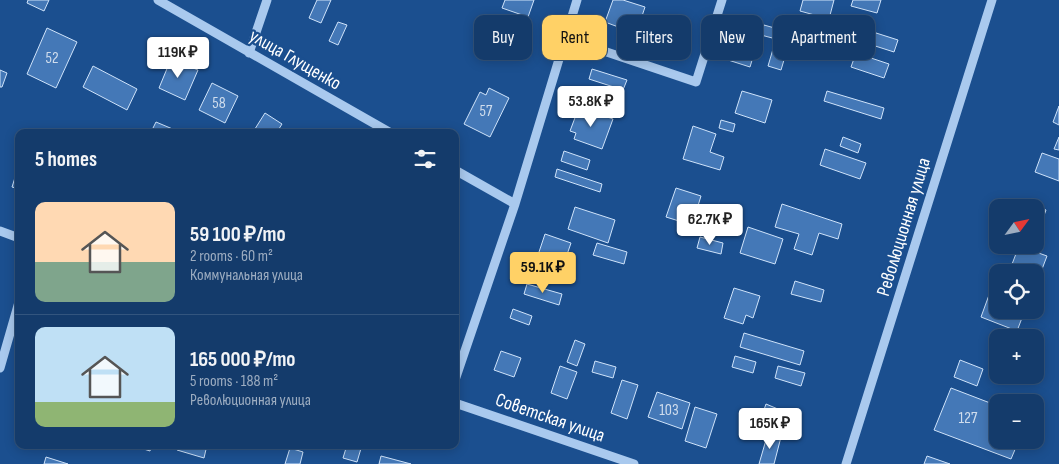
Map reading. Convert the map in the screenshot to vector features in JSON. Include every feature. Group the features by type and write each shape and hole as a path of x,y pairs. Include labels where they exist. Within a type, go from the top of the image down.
{"street":[{"name":"улица Глущенко","path":"158,0 385,129"},
{"path":"250,53 267,0"},
{"path":"572,15 577,0"},
{"path":"607,52 696,82 722,0"},
{"name":"Революционная улица","path":"846,464 992,0"},
{"path":"459,368 515,204 558,60"},
{"path":"459,172 515,204"},
{"path":"0,231 15,237"},
{"path":"0,368 15,316"},
{"name":"Советская улица","path":"459,404 634,464"}],"building":[{"path":"28,0 49,0 44,11 27,3"},
{"path":"317,0 331,0 321,23 309,18"},
{"path":"505,0 534,0 529,15 522,15 502,8"},
{"path":"613,0 623,0 645,7 642,15 617,15 617,26 607,23 607,16"},
{"path":"803,0 834,0 830,15 814,15 800,11"},
{"path":"853,0 881,0 877,13 851,6"},
{"path":"338,22 347,25 338,45 329,41"},
{"path":"764,25 773,28 773,38 763,36"},
{"path":"47,28 77,42 56,88 27,74"},
{"path":"875,33 898,40 894,52 875,46"},
{"path":"773,49 773,60 784,60 781,70 768,66"},
{"path":"171,59 198,70 185,100 159,88"},
{"path":"875,59 889,64 884,78 851,67 854,60"},
{"path":"728,60 752,60 750,67"},
{"path":"93,66 137,89 127,110 83,87"},
{"path":"592,69 627,80 623,90 589,79"},
{"path":"0,70 7,73 2,87 0,87"},
{"path":"212,83 238,96 225,123 199,110"},
{"path":"489,88 509,98 490,137 464,124 480,92 486,95"},
{"path":"742,91 772,100 765,123 735,113"},
{"path":"827,91 884,108 881,119 824,101"},
{"path":"1059,106 1059,125 1053,122"},
{"path":"579,107 613,119 602,149 574,139 576,133 570,131"},
{"path":"265,113 282,124 279,129 255,129"},
{"path":"721,120 735,124 733,132 719,128"},
{"path":"156,122 173,129 152,129"},
{"path":"693,126 716,134 710,152 724,157 720,170 683,159"},
{"path":"843,137 861,144 858,153 840,146"},
{"path":"1059,137 1059,150 1054,149"},
{"path":"825,149 866,163 860,179 820,165"},
{"path":"564,151 590,160 587,170 561,161"},
{"path":"1042,153 1059,159 1059,181 1035,172"},
{"path":"557,169 602,184 600,192 555,177"},
{"path":"676,188 701,196 692,225 666,217"},
{"path":"782,204 842,224 838,239 819,233 812,255 794,249 799,234 775,227"},
{"path":"575,207 615,220 608,243 568,229"},
{"path":"748,227 783,239 775,264 740,253"},
{"path":"545,234 571,243 562,269 536,261"},
{"path":"700,237 723,243 721,254 697,248"},
{"path":"597,243 627,252 624,264 593,255"},
{"path":"1016,254 1041,254 1047,256 1044,264 1012,264"},
{"path":"795,281 824,290 821,302 791,294"},
{"path":"527,284 562,294 559,305 524,294"},
{"path":"734,288 760,296 753,318 746,315 743,324 724,318"},
{"path":"989,295 989,319 1022,319 1018,329 1012,329 981,317"},
{"path":"513,309 532,316 529,325 510,318"},
{"path":"744,333 804,351 800,365 740,347"},
{"path":"575,340 585,344 577,366 567,362"},
{"path":"501,351 521,358 514,377 494,370"},
{"path":"735,356 756,362 753,373 732,367"},
{"path":"960,360 983,369 977,386 954,377"},
{"path":"595,361 616,367 613,378 592,372"},
{"path":"560,366 577,372 567,399 551,393"},
{"path":"778,366 805,373 801,386 775,378"},
{"path":"622,380 638,385 627,419 611,413"},
{"path":"951,388 989,403 989,449 1015,449 1011,459 934,430"},
{"path":"657,392 690,403 682,429 648,417"},
{"path":"766,404 785,412 779,428 760,421"},
{"path":"695,407 717,414 706,448 685,441"},
{"path":"768,433 781,437 774,464 759,464"},
{"path":"177,449 206,449 204,458"},
{"path":"290,449 303,452 300,464 285,464"},
{"path":"346,449 361,449 357,462 343,458"},
{"path":"381,456 411,464 379,464"},
{"path":"927,456 950,464 924,464"},
{"path":"46,457 68,464 44,464"}]}
